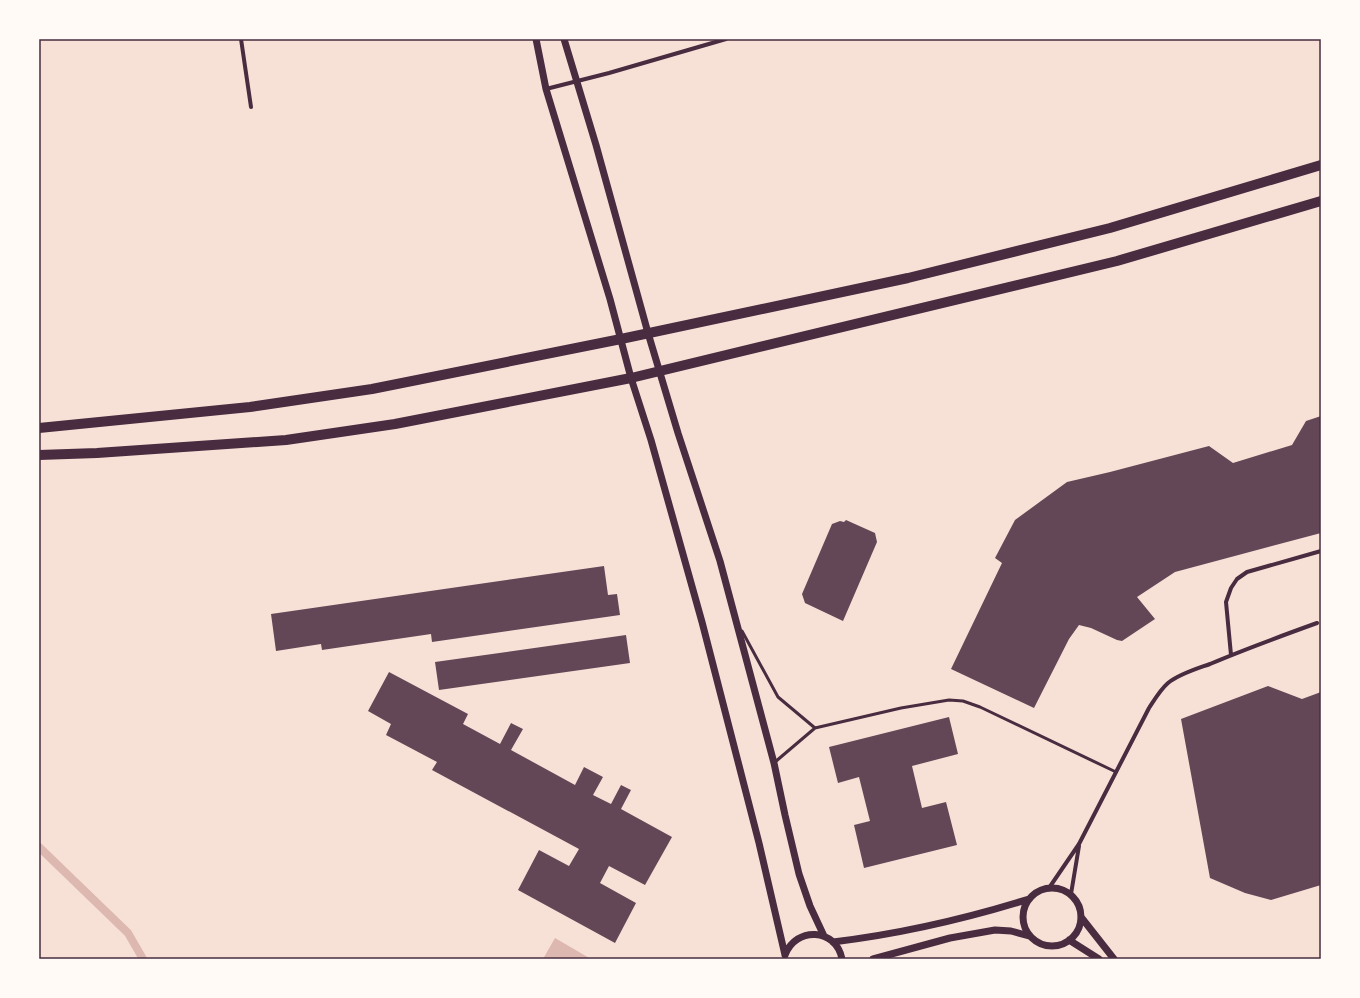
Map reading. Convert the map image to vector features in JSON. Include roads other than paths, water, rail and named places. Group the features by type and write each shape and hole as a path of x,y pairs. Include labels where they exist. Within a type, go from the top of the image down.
{"main road":[{"path":"39,428 250,407 372,389 621,339 908,278 1110,228 1321,165"},
{"path":"39,455 97,453 286,440 395,424 630,378 1117,260 1320,201"}],"street":[{"path":"241,39 251,108"},
{"path":"536,39 546,89 621,339 630,378 651,440 704,630 759,843 784,957"},
{"path":"564,39 596,145 648,333 678,432 720,561 774,763 799,874 810,906 824,936"},
{"path":"546,89 577,82 726,39"},
{"path":"1231,655 1226,602 1231,588 1237,579 1247,572 1321,551"},
{"path":"1049,888 1080,844 1149,708 1155,698 1168,683 1176,678 1231,655 1317,624"},
{"path":"1071,894 1080,844"},
{"path":"1055,887 1071,894 1079,904 1082,917 1080,927 1074,937 1061,945 1046,946 1037,942 1026,931 1023,923 1022,915 1024,906 1032,894 1049,888 1055,887"},
{"path":"833,942 923,927 1029,899"},
{"path":"1082,917 1114,959"},
{"path":"872,959 950,938 995,930 1011,931 1030,936"},
{"path":"784,957 790,945 798,938 814,934 824,936 833,942 839,949 842,959"},
{"path":"1069,940 1099,959"}],"lane":[{"path":"737,623 778,697 815,728"},
{"path":"774,763 815,728 927,703 949,700 963,701 994,713 1116,772"}],"waterway":[{"path":"39,847 128,933 143,959"}]}
